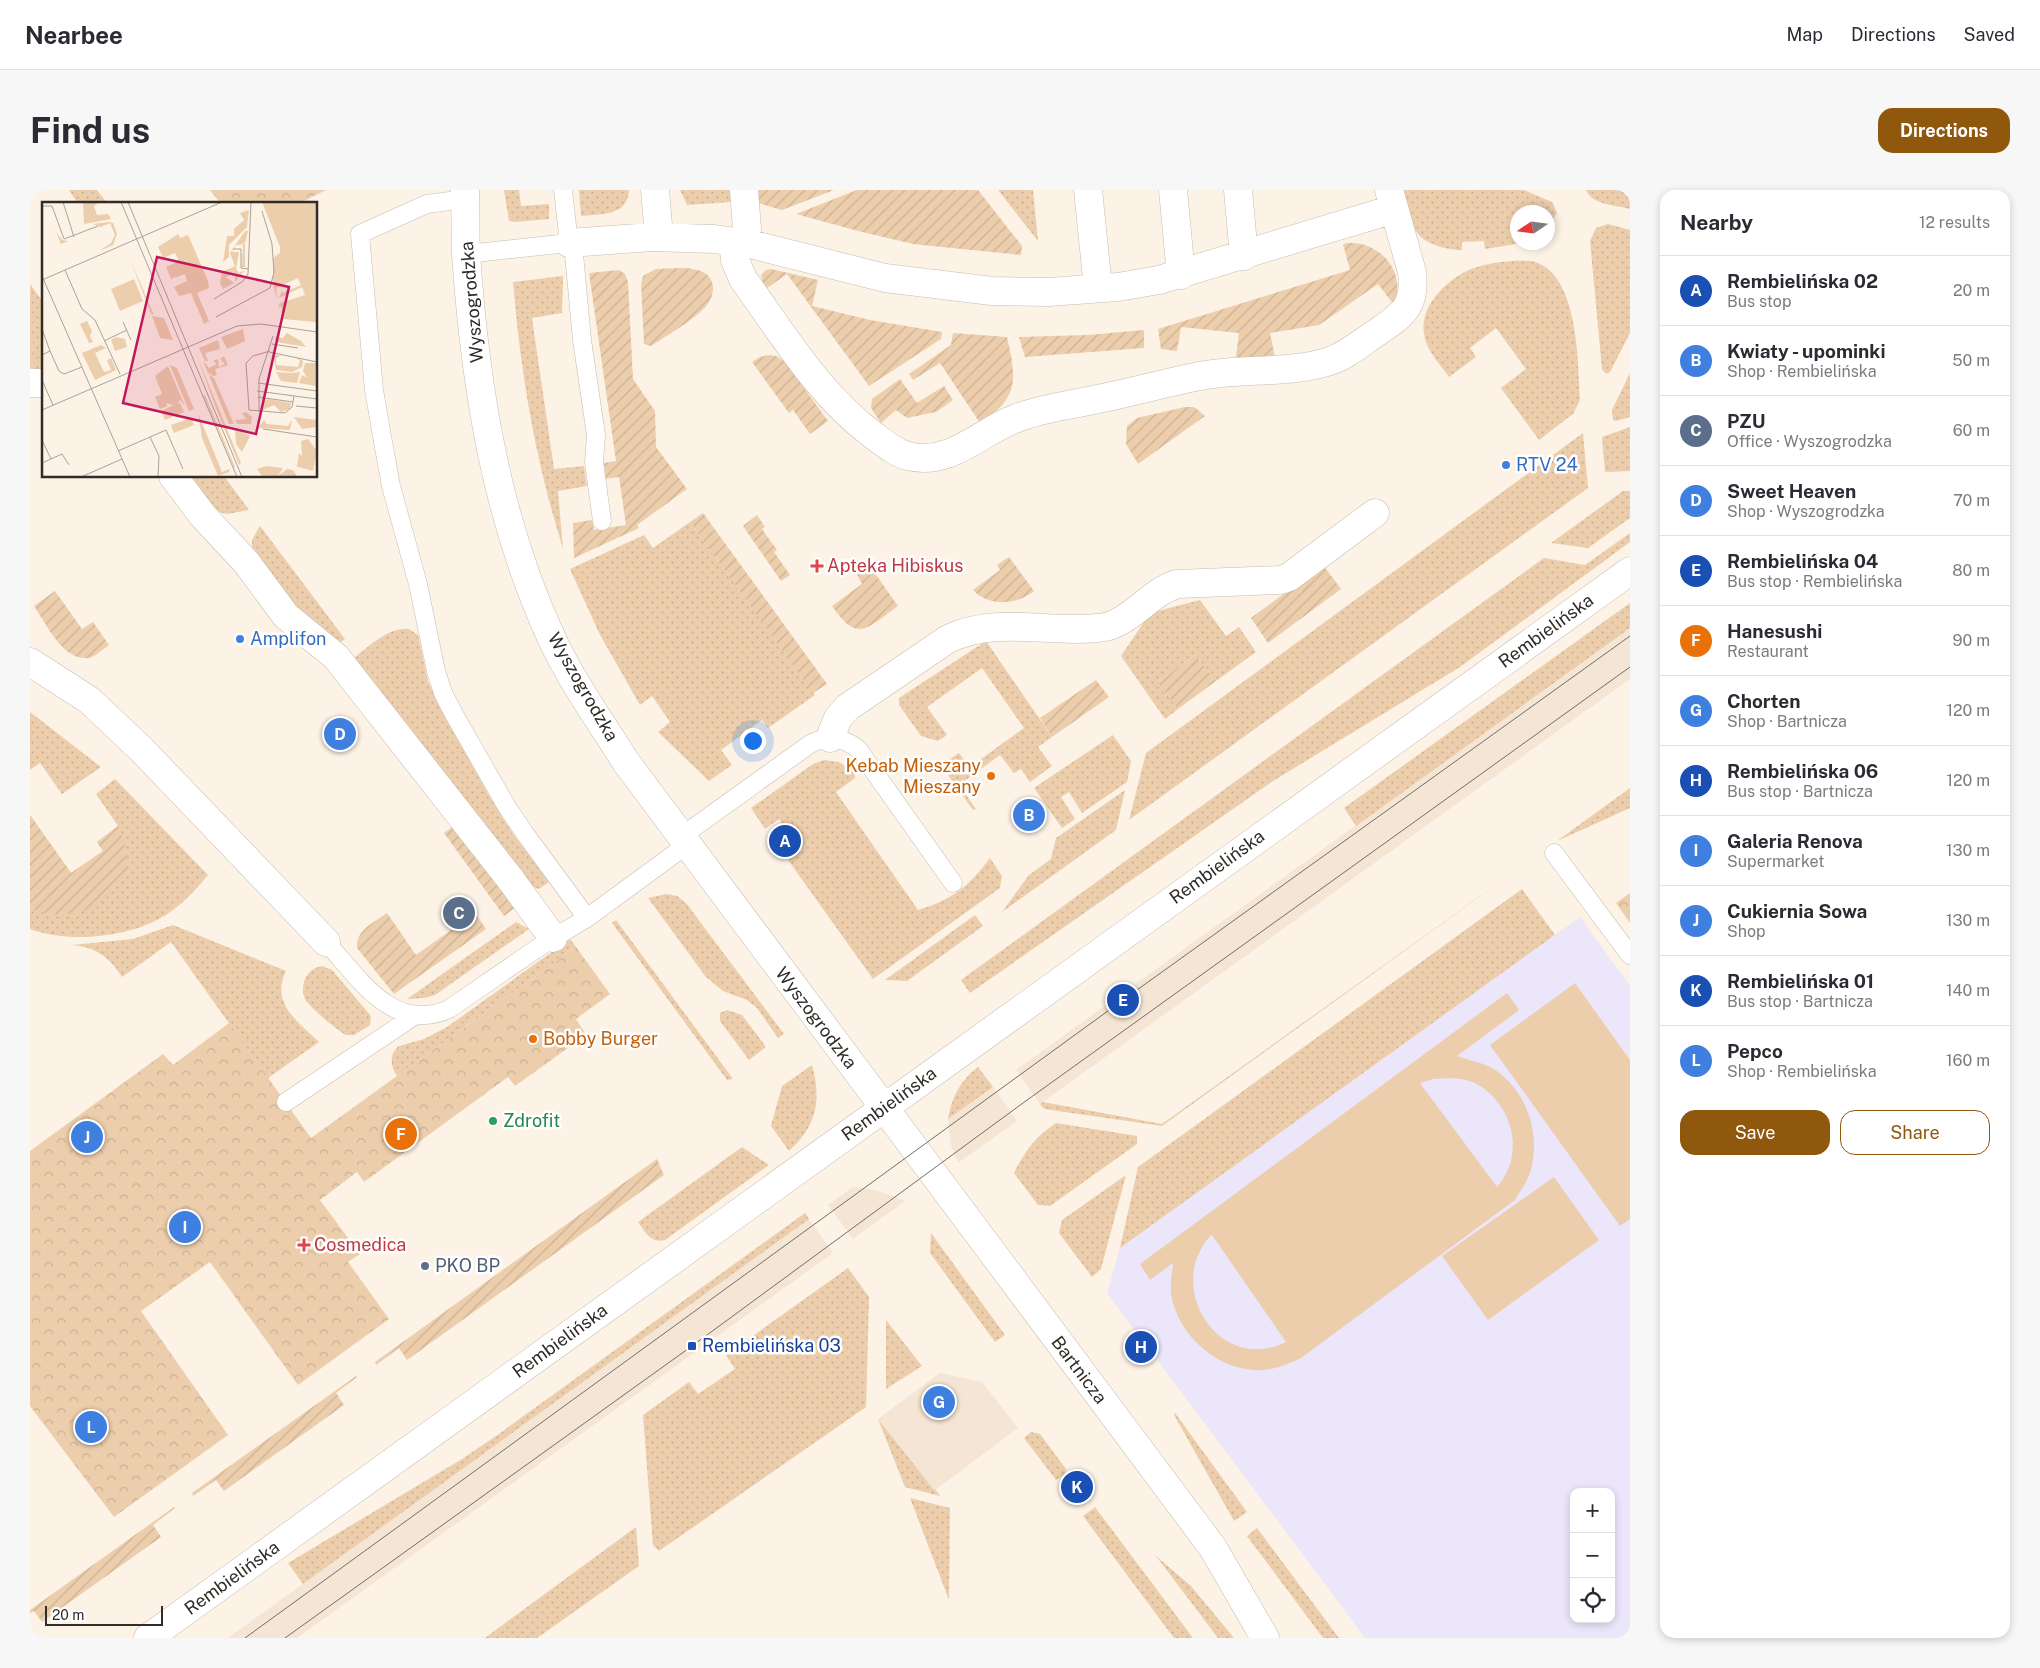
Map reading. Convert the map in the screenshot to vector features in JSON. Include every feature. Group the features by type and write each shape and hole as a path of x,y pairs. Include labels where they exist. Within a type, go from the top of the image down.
{"street":[{"path":"655,190 659,237"},
{"path":"571,243 659,237 739,243 885,278 945,286 1022,292 1098,288 1144,283 1181,275 1244,256 1392,200 1412,272 1413,292 1408,307 1401,315 1340,356 1326,362 1276,370 1233,371 1199,376 1034,412 1007,422 959,450 926,459 906,456 888,446 832,401 743,279 735,260 739,243 747,229 744,190"},
{"path":"1088,190 1098,288"},
{"path":"1173,190 1181,275"},
{"path":"1238,190 1244,256"},
{"name":"Wyszogrodzka","path":"465,194 466,254 474,341 490,445 502,498 528,578 553,640 590,705 626,762 884,1108"},
{"path":"174,478 203,516 249,566 286,616 336,657 511,880 553,938"},
{"path":"830,738 838,718 848,707 956,635 974,629 992,627 1105,627 1116,623 1162,590 1177,584 1281,580 1289,577 1375,513"},
{"name":"Rembielińska","path":"148,1638 1630,571"},
{"path":"30,662 89,700 141,749 326,942"},
{"name":"Bartnicza","path":"884,1108 1213,1548 1265,1638"}],"lane":[{"path":"563,190 596,436 594,462 602,521"},
{"path":"465,194 428,204 360,234 373,381 383,442 391,486 418,584 436,671 444,693 459,723 507,806 526,835 588,918"},
{"path":"466,254 571,243"},
{"path":"326,942 384,1004 396,1011 414,1016 432,1016 450,1009 553,938 588,918 685,840 810,744 830,738 842,740 858,749 953,883"},
{"path":"1554,853 1630,955"},
{"path":"286,1102 330,1070 353,1057 414,1016"}],"shaded area":[{"path":"1630,628 1630,679 1040,1104 1016,1070"},
{"path":"1580,917 1630,986 1630,1638 1365,1638 1107,1293 1120,1248"},
{"path":"993,1087 1017,1121 958,1163 951,1145 948,1119"},
{"path":"853,1187 879,1191 905,1201 853,1239 828,1205"},
{"path":"809,1219 833,1253 297,1638 228,1638"},
{"path":"940,1373 982,1382 1018,1428 934,1491 878,1419"}],"green space":[{"path":"69,190 97,190 106,202 77,202"},
{"path":"210,190 326,190 302,202 219,202"},
{"path":"504,190 519,190 521,206 549,204 549,219 509,221"},
{"path":"579,190 629,190 624,205 619,209 605,214 581,216"},
{"path":"680,190 732,190 731,202 687,205"},
{"path":"756,190 834,190 782,210 758,203"},
{"path":"857,190 978,190 1022,246 1021,255 913,244 796,214"},
{"path":"998,190 1033,190 1038,241"},
{"path":"1403,190 1524,190 1552,202 1553,205 1510,205 1510,245 1485,249 1484,241 1462,242 1462,250 1448,249 1422,238 1414,228"},
{"path":"1586,190 1630,190 1630,209 1599,202 1593,199"},
{"path":"1608,224 1630,230 1630,333 1610,372 1606,374 1602,369 1590,241 1596,228"},
{"path":"1348,243 1371,247 1388,261 1394,271 1397,282 1394,305 1378,284 1319,325 1270,333 1275,357 1236,357 1239,333 1181,327 1177,351 1161,349 1158,329 1350,270 1343,244"},
{"path":"1531,261 1547,268 1559,281 1567,299 1573,320 1576,342 1580,400 1573,414 1539,440 1501,388 1526,369 1496,328 1470,348 1476,357 1449,377 1430,351 1424,334 1426,313 1431,303 1446,285 1455,278 1464,272 1488,264"},
{"path":"681,268 699,270 711,279 713,289 710,301 702,310 651,346 644,344 641,284 643,276 656,269"},
{"path":"771,269 818,280 812,306 870,320 942,332 941,339 869,386 787,274 767,288 762,281 761,275 766,270"},
{"path":"619,270 625,274 628,282 633,379 655,411 656,447 687,489 637,525 639,528 574,558 573,523 592,520 594,530 626,525 619,477 606,479 604,463 616,461 589,273"},
{"path":"563,276 562,313 532,318 554,469 584,466 587,486 558,491 563,549 544,482 531,417 520,351 513,282"},
{"path":"30,284 42,300 42,371 36,371 33,368"},
{"path":"30,292 32,295 33,368 30,368"},
{"path":"1144,330 1144,348 1025,357 1019,337 1088,335"},
{"path":"953,333 1007,337 1012,365 1012,387 1002,405 980,423 940,363 913,380 909,374 951,345"},
{"path":"768,355 776,356 785,362 828,421 810,434 793,410 789,413 752,362"},
{"path":"1630,373 1630,417 1616,421 1613,420 1612,410"},
{"path":"900,379 917,403 944,386 953,400 936,412 907,418 896,410 881,423 871,408 872,399"},
{"path":"1185,407 1194,407 1205,416 1138,464 1126,444 1127,426 1137,418"},
{"path":"1630,427 1630,471 1605,472 1602,437"},
{"path":"1583,433 1588,488 1129,820 1146,753"},
{"path":"190,478 225,478 249,510 227,514 219,512"},
{"path":"1623,491 1630,491 1630,518 1588,548 1551,543"},
{"path":"703,513 827,684 813,693 690,522"},
{"path":"757,515 765,527 762,529 777,550 774,552 790,575 781,581 743,526"},
{"path":"690,522 815,695 768,728 762,720 721,750 732,765 709,781 658,732 670,722 652,696 640,705 600,635 570,569 644,535 653,548"},
{"path":"260,526 345,639 341,642 305,619 252,550 252,540"},
{"path":"1630,533 1630,542 1460,667 1273,781 970,993 961,980 1544,558 1585,565"},
{"path":"1009,557 1034,591 1020,599 1003,602 987,599 973,590 1000,570 997,565"},
{"path":"869,565 898,606 870,626 856,628 841,618 832,606 862,584 857,575"},
{"path":"1323,565 1341,589 1268,643 1251,618"},
{"path":"55,591 82,629 93,622 109,645 89,658 80,658 63,648 34,606"},
{"path":"1200,600 1226,636 1239,627 1256,652 1216,681 1195,655 1159,681 1178,709 1165,719 1121,656 1150,613"},
{"path":"1630,603 1630,628 1356,826 1344,808"},
{"path":"401,629 409,629 418,635 428,681 441,710 513,834 549,882 539,889 530,886 354,658 387,634"},
{"path":"986,641 1052,737 1038,747 1052,766 1030,782 1021,769 1014,773 1000,755 959,785 976,809 973,810 941,765 959,753 970,767 1024,728 982,668 927,707 947,735 938,741 921,736 899,705 899,698"},
{"path":"1195,655 1216,681 1178,709 1158,682"},
{"path":"1096,680 1109,697 1052,737 1040,718"},
{"path":"30,712 101,767 62,794 40,763 30,770"},
{"path":"1113,735 1131,761 1127,782 1082,813 1069,792 1061,797 1075,819 1062,828 1034,788"},
{"path":"824,760 839,762 855,772 855,778 836,792 918,910 950,897 967,885 990,858 1002,876 1000,888 873,979 788,860 802,850 779,819 765,829 751,808 813,764"},
{"path":"115,779 208,875 173,910 159,919 129,931 78,937 61,936 30,929 30,815 71,873 103,851 97,842 118,826 96,794"},
{"path":"1630,788 1630,808 1557,841"},
{"path":"1125,790 1116,830 1002,912 1029,875 1051,859 1056,838"},
{"path":"30,815 71,873 103,851 97,842 118,826 128,860 124,879 105,898 86,910 75,913 53,914 30,908 30,863 32,859 30,853"},
{"path":"455,825 515,908 504,916 444,833"},
{"path":"1543,851 1162,1126 1044,1109 1040,1104 1043,1102 1162,1124"},
{"path":"1522,889 1555,935 1120,1248 1138,1167"},
{"path":"1630,893 1630,923 1616,903"},
{"path":"666,894 677,896 686,903 784,1034 778,1038 757,1008 747,1000 723,991 706,977 648,898"},
{"path":"387,913 416,955 475,913 486,929 394,994 357,948 357,942 362,932"},
{"path":"975,915 983,926 907,981 885,980"},
{"path":"616,920 733,1079 727,1080 612,923"},
{"path":"516,922 529,929 435,995 407,999"},
{"path":"173,925 286,971 281,993 284,1002 295,1019 319,1042 268,1078 171,942 122,977 101,954 88,948 72,945 133,939"},
{"path":"570,939 576,947 397,1076 393,1068 392,1056 399,1046 424,1039 447,1027"},
{"path":"576,947 610,994 576,1019 586,1035 515,1086 508,1077 364,1182 357,1172 320,1200 360,1254 348,1262 389,1319 298,1385 210,1262 141,1311 228,1435 114,1517 30,1406 30,1151 163,1054 173,1065 229,1023 311,1138"},
{"path":"322,966 332,970 371,1016 370,1025 354,1035 346,1035 337,1029 305,999 303,988 308,974 317,967"},
{"path":"1575,983 1630,1060 1630,1219 1620,1226 1490,1045"},
{"path":"1507,993 1519,1010 1457,1056 1486,1065 1502,1075 1512,1085 1527,1109 1534,1137 1534,1152 1531,1171 1515,1200 1301,1358 1266,1370 1253,1370 1225,1362 1211,1355 1189,1334 1175,1308 1171,1294 1173,1263 1150,1280 1140,1264","holes":["1449,1078 1470,1081 1488,1092 1499,1103 1506,1116 1513,1145 1511,1160 1506,1174 1497,1187 1420,1083 1433,1079","1212,1235 1286,1342 1262,1349 1240,1347 1221,1337 1206,1321 1196,1301 1193,1279 1198,1256"]},
{"path":"727,1010 742,1015 766,1047 749,1060 720,1021 720,1013"},
{"path":"812,1065 816,1090 814,1112 811,1123 798,1142 789,1151 771,1126 782,1086"},
{"path":"978,1067 993,1087 948,1119 958,1090 966,1078"},
{"path":"1056,1123 1137,1136 1137,1144 1050,1206 1038,1205 1014,1173 1031,1145"},
{"path":"742,1147 769,1165 665,1240 652,1239 646,1233 638,1222"},
{"path":"657,1159 664,1175 407,1360 399,1348 376,1365 375,1362"},
{"path":"1126,1175 1101,1269 1092,1277 1059,1233 1062,1220"},
{"path":"1554,1177 1599,1240 1488,1320 1442,1256"},
{"path":"805,1213 809,1219 303,1584 288,1563 462,1459 496,1436"},
{"path":"931,1233 1005,1335 995,1342 930,1253"},
{"path":"848,1268 869,1297 866,1407 659,1551 653,1545 643,1415 689,1382 698,1394 735,1369 726,1355"},
{"path":"886,1320 922,1366 886,1389"},
{"path":"356,1376 336,1393 344,1405 224,1491 216,1480 193,1496 192,1493"},
{"path":"1175,1413 1247,1512 1234,1521 1174,1415"},
{"path":"878,1419 934,1490 940,1496 905,1487"},
{"path":"1031,1432 1040,1434 1066,1469 1065,1474 1056,1480 1024,1438"},
{"path":"910,1498 950,1508 949,1600"},
{"path":"174,1507 153,1525 161,1537 42,1622 34,1611 30,1613 30,1610"},
{"path":"1095,1507 1193,1638 1174,1638 1083,1516"},
{"path":"636,1527 639,1566 537,1638 485,1638"},
{"path":"1257,1528 1339,1638 1323,1638 1247,1536"},
{"path":"1156,1556 1191,1586 1234,1638 1218,1638"}],"tram line":[{"path":"245,1638 1123,1000 1630,636"},
{"path":"285,1638 692,1346 1023,1103 1630,667"}],"place":[{"name":"RTV 24","path":"1506,465"},
{"name":"Apteka Hibiskus","path":"817,566"},
{"name":"Amplifon","path":"240,639"},
{"name":"Sweet Heaven","path":"340,734"},
{"name":"Kebab Mieszany Mieszany","path":"991,776"},
{"name":"Kwiaty - upominki","path":"1029,815"},
{"name":"Rembielińska 02","path":"785,841"},
{"name":"PZU","path":"459,913"},
{"name":"Rembielińska 04","path":"1123,1000"},
{"name":"Bobby Burger","path":"533,1039"},
{"name":"Zdrofit","path":"493,1121"},
{"name":"Hanesushi","path":"401,1134"},
{"name":"Cukiernia Sowa","path":"87,1137"},
{"name":"Galeria Renova","path":"185,1227"},
{"name":"Cosmedica","path":"304,1245"},
{"name":"PKO BP","path":"425,1266"},
{"name":"Rembielińska 03","path":"692,1346"},
{"name":"Rembielińska 06","path":"1141,1347"},
{"name":"Chorten","path":"939,1402"},
{"name":"Pepco","path":"91,1427"},
{"name":"Rembielińska 01","path":"1077,1487"}]}
